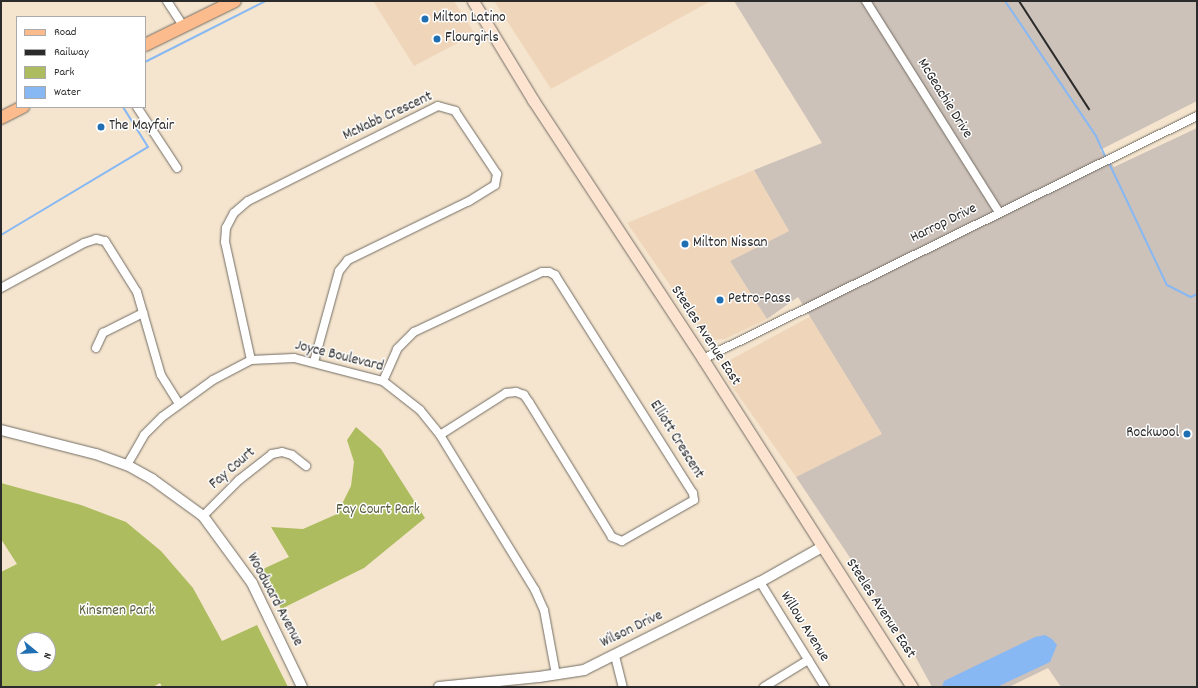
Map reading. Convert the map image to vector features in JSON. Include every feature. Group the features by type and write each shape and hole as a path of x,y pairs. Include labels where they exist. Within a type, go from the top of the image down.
{"main road":[{"path":"146,45 235,1"},
{"name":"Steeles Avenue East","path":"473,1 532,100 703,359 912,687"},
{"path":"1,118 21,108"}],"street":[{"path":"167,1 183,26"},
{"name":"McGeachie Drive","path":"866,1 999,212"},
{"name":"McNabb Crescent","path":"251,360 225,242 226,228 234,213 248,201 438,106 455,111 497,174 495,185 469,201 348,260 339,271 314,362"},
{"path":"138,108 177,168"},
{"name":"Harrop Drive","path":"703,359 999,212 1197,116"},
{"path":"1,288 84,243 101,240 113,250 137,292 161,375 179,404"},
{"name":"Elliott Crescent","path":"383,381 397,349 414,332 542,272 549,272 554,275 681,473 693,493 694,500 622,541 612,537 529,402 524,395 516,392 506,393 440,435"},
{"path":"96,348 103,333 144,313"},
{"name":"Joyce Boulevard","path":"127,465 144,435 179,404 213,380 251,360 294,358 383,381 420,410 440,435 535,590 544,610 556,674"},
{"name":"Woodward Avenue","path":"1,430 96,454 127,465 152,479 203,516 252,583 302,687"},
{"name":"Fay Court","path":"203,516 239,480 272,454 282,452 292,455 306,466"},
{"name":"Wilson Drive","path":"439,687 584,670 615,656 760,582 822,547"},
{"name":"Willow Avenue","path":"760,582 825,687"},
{"path":"615,656 623,687"},
{"path":"764,687 808,660"}],"shaded area":[{"path":"373,1 454,1 475,34 414,66"},
{"path":"494,1 711,1 551,89"},
{"path":"734,1 1197,1 1197,101 1100,150 1114,167 1197,128 1197,687 1061,687 1048,668 1009,687 932,687 913,652 796,477 882,434 798,297 767,319 730,261 789,231 754,170 822,143"},
{"path":"754,170 789,231 730,261 767,319 725,339 713,340 705,336 627,223"},
{"path":"811,316 882,434 796,477 726,378 728,361"}],"green space":[{"name":"Fay Court Park","path":"356,427 381,449 425,518 364,568 281,609 263,569 289,557 271,527 303,529 337,514 351,486 354,462 347,440"},
{"name":"Kinsmen Park","path":"1,483 81,505 126,522 161,551 193,588 222,641 257,625 288,687 162,687 160,683 153,687 1,687 1,572 17,564 1,539"}],"water":[{"path":"1045,635 1052,639 1057,645 1050,662 997,687 942,687 944,681 1035,637"}],"waterway":[{"path":"146,61 266,1"},
{"path":"1005,1 1096,136 1106,158"},
{"path":"1,235 148,147 124,108"},
{"path":"1108,161 1167,285 1191,297 1197,294"}],"railway":[{"path":"1019,1 1089,109"}],"place":[{"name":"Milton Latino","path":"425,19"},
{"name":"Flourgirls","path":"437,39"},
{"name":"The Mayfair","path":"101,127"},
{"name":"Milton Nissan","path":"685,244"},
{"name":"Petro-Pass","path":"720,300"},
{"name":"Rockwool","path":"1187,434"}]}
